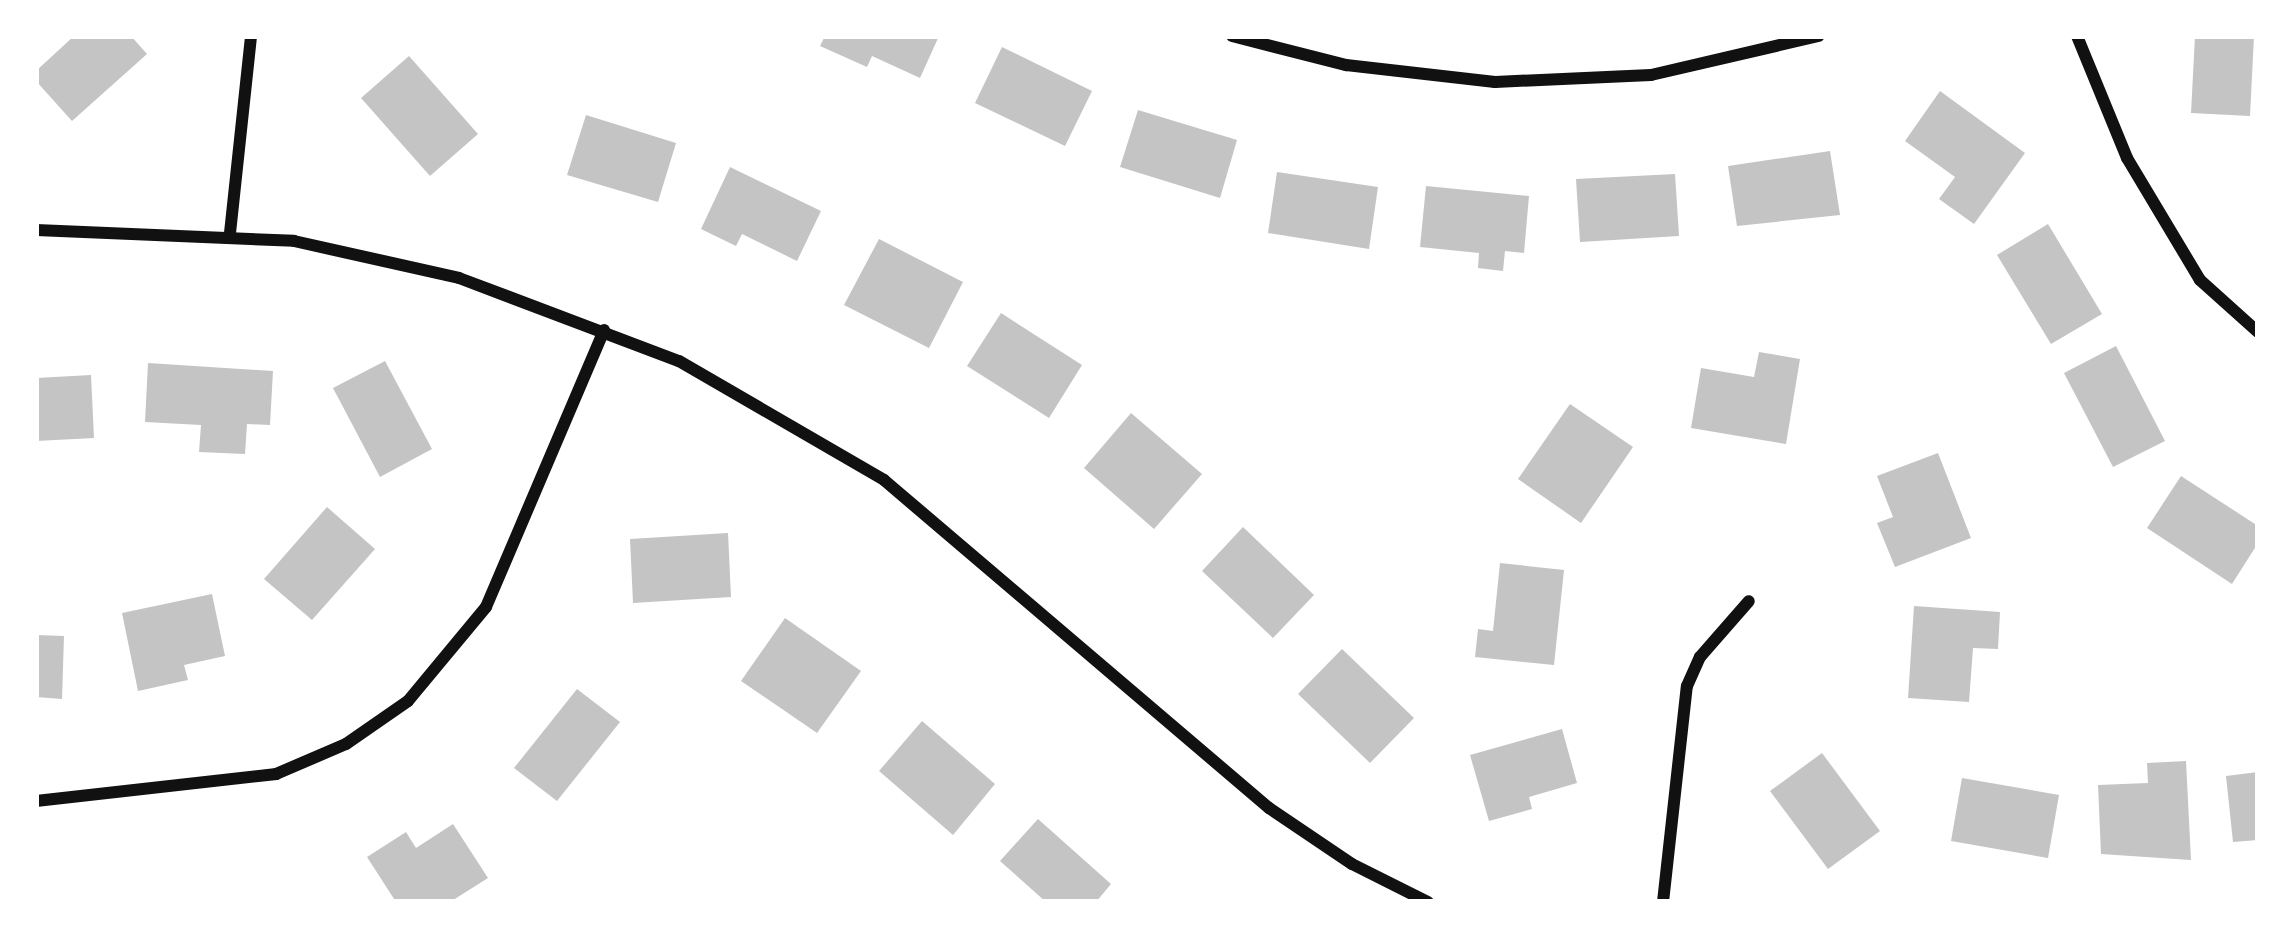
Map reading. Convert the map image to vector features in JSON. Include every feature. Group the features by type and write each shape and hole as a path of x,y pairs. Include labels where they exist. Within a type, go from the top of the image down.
{"street":[{"path":"230,232 251,36"},
{"path":"1232,36 1346,65 1516,82 1652,75 1819,36"},
{"path":"2077,36 2127,158 2200,280 2258,332"},
{"path":"36,230 230,232 459,278 604,331 719,380 884,480 1269,808 1352,864 1428,902"},
{"path":"36,801 276,774 346,744 408,701 486,607 604,331"},
{"path":"1663,902 1687,686 1700,657 1749,601"}],"building":[{"path":"74,36 131,36 147,54 72,121 36,81 36,71"},
{"path":"825,36 939,36 920,78 872,56 867,67 820,46"},
{"path":"2195,36 2254,36 2250,116 2191,113"},
{"path":"1002,47 1092,91 1065,146 975,103"},
{"path":"409,56 478,134 430,176 361,98"},
{"path":"1940,91 2025,153 1974,224 1939,199 1955,177 1905,141"},
{"path":"1138,110 1237,140 1220,198 1120,167"},
{"path":"586,115 676,143 658,202 567,175"},
{"path":"1830,151 1840,215 1737,226 1728,166"},
{"path":"730,167 821,211 797,261 742,234 736,246 701,229"},
{"path":"1277,172 1378,187 1369,249 1268,233"},
{"path":"1675,174 1679,236 1580,242 1576,179"},
{"path":"1426,186 1529,196 1524,253 1505,251 1503,271 1478,268 1479,253 1420,247"},
{"path":"2048,224 2102,314 2051,344 1997,255"},
{"path":"879,239 963,282 929,348 844,305"},
{"path":"1001,313 1082,365 1049,418 967,366"},
{"path":"2116,346 2165,441 2113,467 2064,373"},
{"path":"1759,352 1800,359 1786,444 1691,428 1701,368 1754,377"},
{"path":"385,361 432,449 380,477 333,388"},
{"path":"148,363 273,371 270,425 247,424 245,454 199,452 201,425 145,422"},
{"path":"91,375 94,438 36,441 36,378"},
{"path":"1570,404 1633,447 1581,523 1518,479"},
{"path":"1131,413 1202,474 1154,529 1084,468"},
{"path":"1938,453 1971,538 1895,567 1877,523 1893,517 1877,476"},
{"path":"2181,476 2258,526 2258,543 2232,584 2147,528"},
{"path":"327,507 375,549 312,620 264,579"},
{"path":"1243,527 1314,595 1273,638 1202,571"},
{"path":"728,533 731,597 633,603 630,539"},
{"path":"1500,563 1564,570 1554,665 1475,657 1478,629 1493,631"},
{"path":"212,594 225,656 184,665 188,680 138,691 122,613"},
{"path":"1914,606 2000,612 1998,649 1973,648 1969,702 1908,698"},
{"path":"785,618 861,671 817,733 741,681"},
{"path":"36,635 64,636 62,699 36,697"},
{"path":"1342,649 1414,718 1370,763 1298,694"},
{"path":"577,689 620,722 557,801 514,768"},
{"path":"922,721 995,784 953,835 879,771"},
{"path":"1562,729 1577,783 1529,797 1532,809 1489,821 1470,755"},
{"path":"1822,753 1880,831 1828,869 1770,791"},
{"path":"2186,761 2191,860 2101,854 2098,785 2148,783 2147,763"},
{"path":"2258,772 2258,840 2233,842 2226,776"},
{"path":"1962,778 2059,795 2048,858 1951,841"},
{"path":"1038,819 1111,884 1096,902 1046,902 1000,861"},
{"path":"453,824 488,878 450,902 396,902 367,857 406,832 416,848"}]}
